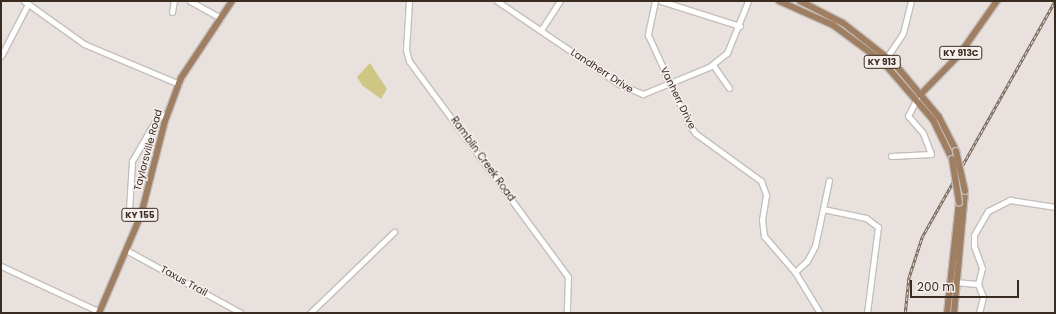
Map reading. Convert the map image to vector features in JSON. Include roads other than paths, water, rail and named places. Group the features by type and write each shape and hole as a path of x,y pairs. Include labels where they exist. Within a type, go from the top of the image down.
{"main road":[{"name":"Taylorsville Road","path":"99,313 139,218 168,113 178,84 232,1"},
{"name":"KY 913","path":"779,1 833,25 883,62 917,98 939,130 952,159 959,202 954,282 954,313"},
{"name":"KY 913","path":"800,1 843,23 888,56 922,93 956,151 965,191 954,282 947,313"},
{"name":"KY 913C","path":"917,98 959,55 997,1"}],"street":[{"path":"172,12 174,1"},
{"path":"190,1 221,18"},
{"name":"Ramblin Creek Road","path":"409,1 406,50 409,61 568,277 567,313"},
{"name":"Landherr Drive","path":"497,1 634,93 650,93 713,65 733,44 748,1"},
{"path":"542,30 560,1"},
{"name":"Vanherr Drive","path":"655,1 648,35 695,133 761,181 766,195 761,224 764,236 795,272 820,313"},
{"path":"661,1 740,26"},
{"path":"883,62 903,33 911,1"},
{"path":"1,56 26,2 96,51 178,84"},
{"path":"713,65 729,88"},
{"path":"891,156 931,154 923,133 908,116 917,98"},
{"path":"139,218 129,210 131,165 157,118 168,113"},
{"path":"795,272 814,250 829,180"},
{"path":"979,313 983,297 978,284 982,268 974,246 974,235 988,211 1010,200 1055,207"},
{"path":"823,209 866,218 878,227 867,313"},
{"path":"310,313 394,232"},
{"name":"Taxus Trail","path":"126,250 241,313"},
{"path":"1,266 99,313"},
{"path":"954,282 978,284"}],"railway":[{"path":"905,313 909,277 922,237 1055,1"}]}
